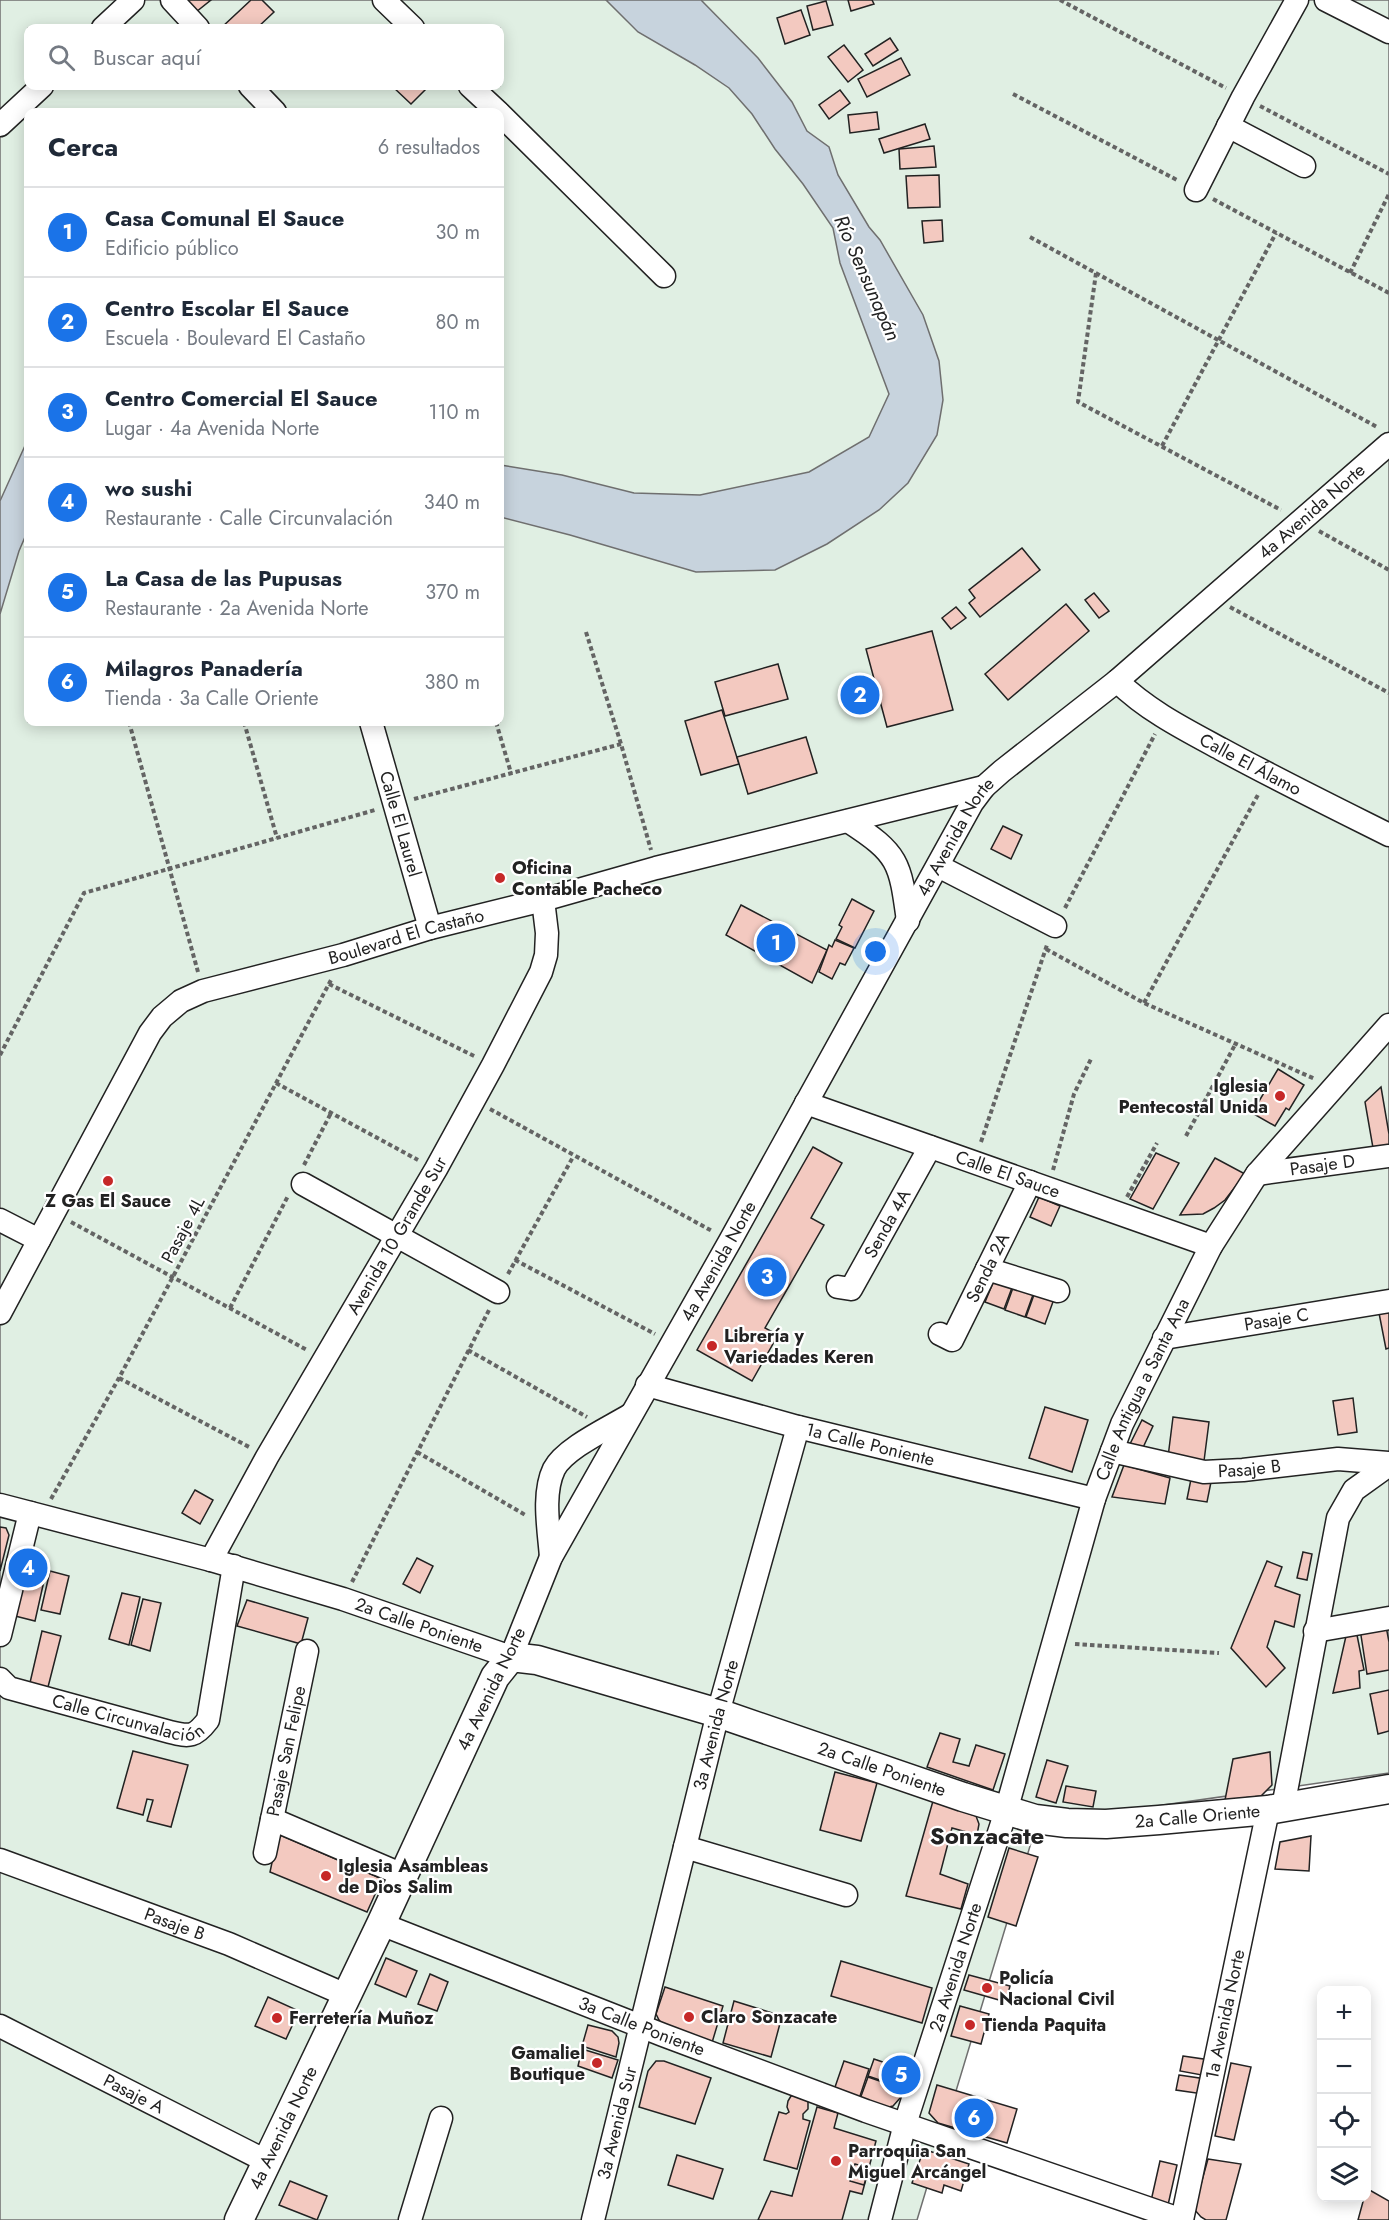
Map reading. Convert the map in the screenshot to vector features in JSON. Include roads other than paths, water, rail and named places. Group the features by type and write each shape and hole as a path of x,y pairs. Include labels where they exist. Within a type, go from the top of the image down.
{"main road":[{"name":"2a Calle Poniente","path":"511,1657 537,1660 718,1713 1006,1811"},
{"name":"4a Avenida Norte","path":"239,2220 381,1924 495,1677 511,1657"},
{"name":"2a Calle Oriente","path":"1006,1811 1056,1822 1106,1824 1275,1808 1389,1789"}],"street":[{"path":"107,24 134,0"},
{"path":"172,0 194,24"},
{"path":"384,0 408,24"},
{"path":"1196,190 1297,0"},
{"path":"1326,0 1389,32"},
{"path":"0,125 38,90"},
{"path":"254,90 271,108"},
{"path":"474,90 494,108"},
{"path":"504,118 664,276"},
{"path":"1228,126 1304,166"},
{"name":"4a Avenida Norte","path":"511,1657 551,1557 730,1241 972,804 984,787 1117,681 1302,521 1384,436"},
{"name":"Calle El Álamo","path":"1117,681 1156,713 1269,775 1389,835"},
{"name":"Calle El Laurel","path":"372,726 430,928"},
{"name":"Boulevard El Castaño","path":"0,1312 150,1032 162,1017 181,1001 203,991 343,955 430,928 543,900 656,868 984,787"},
{"path":"848,821 883,846 895,860 903,881 908,921"},
{"path":"938,866 1055,926"},
{"name":"Avenida 10 Grande Sur","path":"211,1560 267,1457 436,1169 494,1065 541,972 546,955 547,933 543,900"},
{"name":"Calle Antigua a Santa Ana","path":"1006,1811 1094,1499 1122,1424 1211,1246 1257,1174 1389,1025"},
{"name":"Calle El Sauce","path":"806,1103 1211,1246"},
{"name":"Senda 4A","path":"838,1287 851,1289 930,1146"},
{"name":"Pasaje D","path":"1257,1174 1389,1156"},
{"path":"296,1185 498,1292"},
{"name":"Senda 2A","path":"940,1334 952,1340 987,1269 1039,1185"},
{"path":"0,1220 39,1240"},
{"path":"987,1269 1058,1292"},
{"name":"Pasaje C","path":"1164,1338 1389,1301"},
{"name":"1a Calle Poniente","path":"648,1385 798,1427 1094,1499"},
{"path":"551,1557 549,1487 555,1468 567,1455 631,1415"},
{"name":"3a Avenida Norte","path":"641,2026 718,1713 798,1427"},
{"name":"Pasaje B","path":"1112,1451 1204,1472 1255,1469 1338,1459 1389,1464"},
{"name":"1a Avenida Norte","path":"1182,2220 1315,1631 1334,1530 1342,1509 1354,1490 1389,1464"},
{"name":"2a Calle Poniente","path":"0,1505 234,1566 343,1599 511,1657"},
{"path":"0,1635 36,1514"},
{"name":"Calle Circunvalación","path":"0,1679 9,1688 170,1732 186,1736 198,1733 208,1720 234,1566"},
{"path":"1315,1631 1389,1618"},
{"name":"Pasaje San Felipe","path":"265,1853 307,1651"},
{"name":"2a Avenida Norte","path":"880,2220 905,2124 1006,1811"},
{"path":"272,1819 403,1875"},
{"path":"685,1846 846,1894"},
{"name":"Pasaje B","path":"0,1860 229,1944 346,1995"},
{"name":"3a Calle Poniente","path":"381,1924 845,2103 1182,2220"},
{"name":"Pasaje A","path":"0,2026 266,2161"},
{"name":"3a Avenida Sur","path":"593,2220 641,2026"},
{"path":"410,2220 441,2118"}],"water":[{"name":"Río Sensunapán","path":"606,0 701,0 758,58 792,102 807,131 829,147 838,175 869,227 880,240 923,315 939,361 943,400 937,435 908,483 879,510 827,544 775,570 696,572 504,518 504,466 562,475 634,493 700,495 809,472 869,437 889,394 840,263 833,228 803,184 775,149 752,114 729,88 638,32"},
{"path":"24,448 24,539 0,614 0,501"}],"place":[{"name":"Centro Escolar El Sauce","path":"860,695"},
{"name":"Oficina Contable Pacheco","path":"500,878"},
{"name":"Casa Comunal El Sauce","path":"776,943"},
{"name":"Iglesia Pentecostal Unida","path":"1280,1096"},
{"name":"Z Gas El Sauce","path":"108,1181"},
{"name":"Centro Comercial El Sauce","path":"767,1277"},
{"name":"Librería y Variedades Keren","path":"712,1346"},
{"name":"wo sushi","path":"28,1568"},
{"name":"Iglesia Asambleas de Dios Salim","path":"326,1876"},
{"name":"Policía Nacional Civil","path":"987,1988"},
{"name":"Claro Sonzacate","path":"689,2017"},
{"name":"Ferretería Muñoz","path":"277,2018"},
{"name":"Tienda Paquita","path":"970,2025"},
{"name":"Gamaliel Boutique","path":"597,2063"},
{"name":"La Casa de las Pupusas","path":"901,2075"},
{"name":"Milagros Panadería","path":"974,2118"},
{"name":"Parroquia San Miguel Arcángel","path":"836,2161"}],"district":[{"name":"Sonzacate","path":"987,1835"}]}
